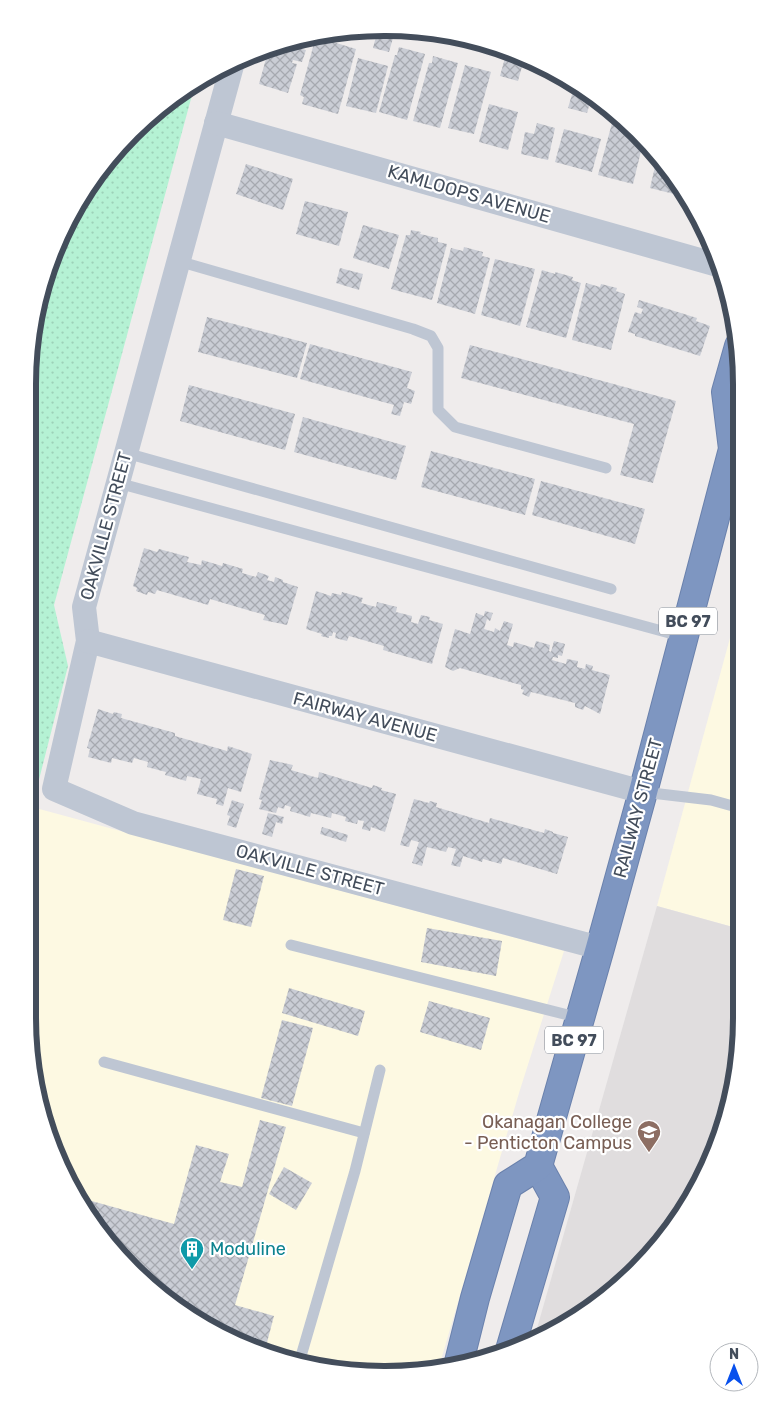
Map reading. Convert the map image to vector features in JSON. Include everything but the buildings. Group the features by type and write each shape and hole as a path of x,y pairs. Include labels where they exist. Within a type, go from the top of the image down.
{"highway":[{"name":"RAILWAY STREET","path":"732,368 726,392 733,430"},
{"name":"RAILWAY STREET","path":"538,1166 643,792 733,457"},
{"path":"460,1357 475,1298 508,1185 538,1166 555,1197 513,1341"}],"street":[{"name":"OAKVILLE STREET","path":"230,72 84,607 88,642 54,789 133,823 600,948"},
{"name":"KAMLOOPS AVENUE","path":"216,123 710,263"},
{"name":"FAIRWAY AVENUE","path":"88,642 643,792"}],"lane":[{"path":"178,261 413,329 431,336 438,348 438,410 455,427 606,468"},
{"path":"126,453 610,589"},
{"path":"118,484 684,637"},
{"path":"643,792 711,800 733,806"},
{"path":"291,946 580,1018"},
{"path":"104,1062 364,1133"},
{"path":"301,1356 355,1170 380,1070"}],"shaded area":[{"path":"733,627 733,927 657,906"},
{"path":"36,808 564,951 519,1093 441,1361 384,1366 339,1363 317,1359 294,1354 251,1339 210,1319 172,1294 138,1264 108,1230 72,1172 55,1129 43,1085 37,1040"},
{"name":"Okanagan College - Penticton Campus","path":"657,906 733,927 733,1017 730,1063 721,1108 697,1172 661,1230 631,1264 597,1294 536,1331"}],"green space":[{"path":"192,94 54,605 68,666 36,791 36,384 39,339 48,294 72,230 108,172 138,138 172,108"}],"place":[{"name":"Okanagan College - Penticton Campus","path":"649,1153"},
{"name":"Moduline","path":"192,1270"}]}
